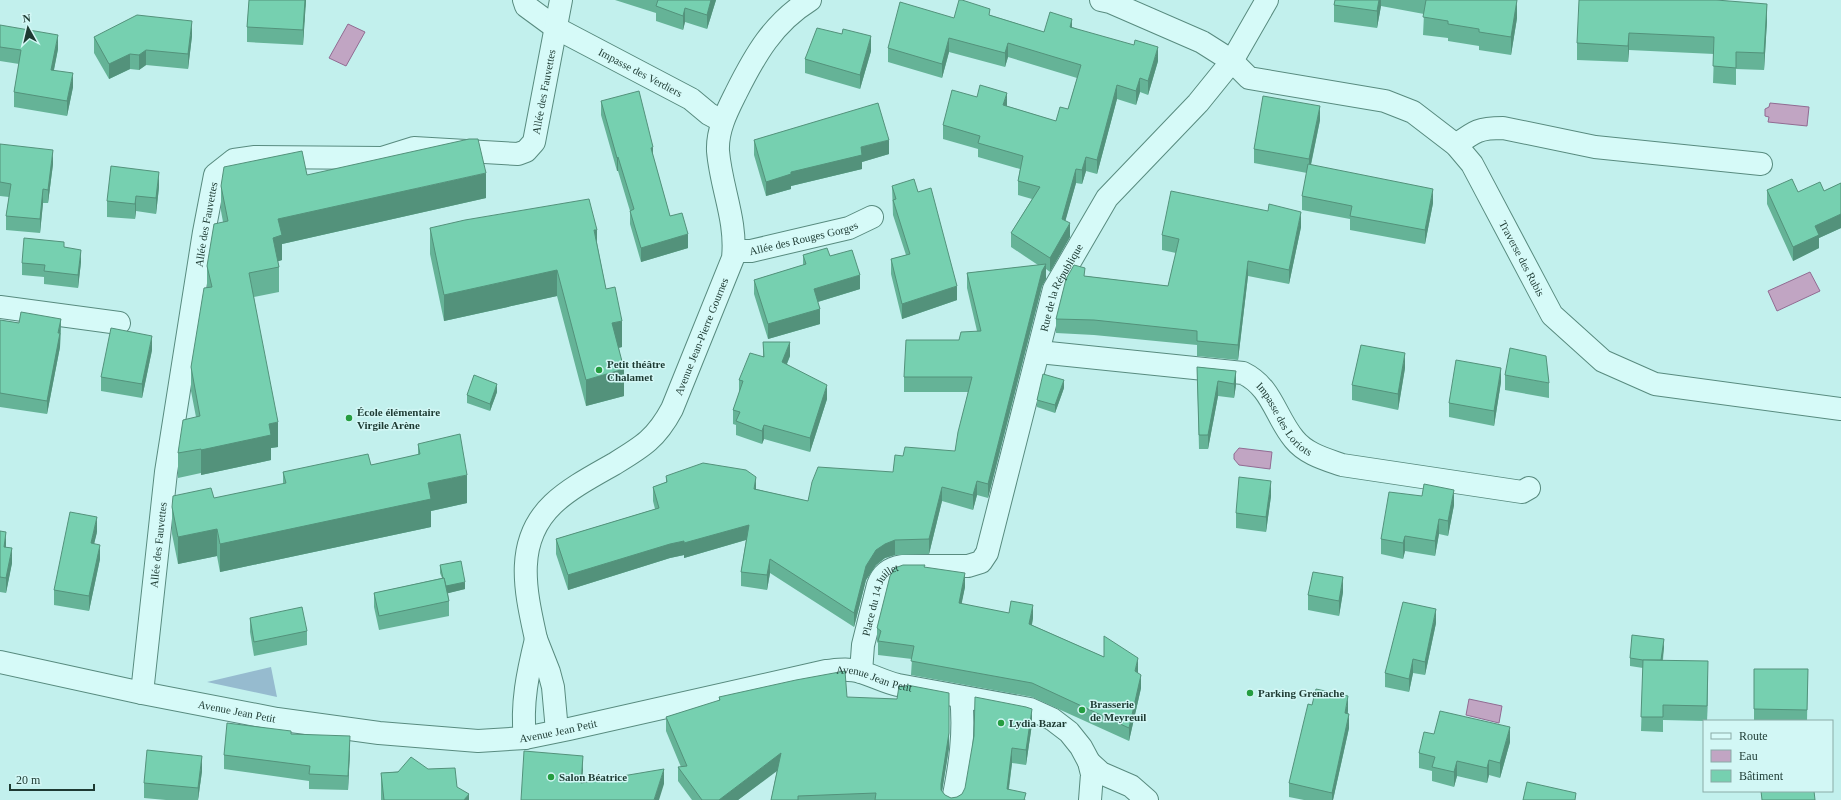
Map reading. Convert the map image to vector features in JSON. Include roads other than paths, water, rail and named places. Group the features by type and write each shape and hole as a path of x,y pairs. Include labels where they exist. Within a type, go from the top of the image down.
{"street":[{"name":"Impasse des Verdiers","path":"524,0 526,6 556,28 690,100 709,114 722,121"},
{"path":"556,28 561,0"},
{"name":"Avenue Jean-Pierre Gournes","path":"557,732 549,672 536,639 528,600 525,571 528,544 540,519 552,504 572,489 645,445 664,424 672,409 733,258 735,242 733,227 720,171 718,148 722,121 754,57 772,32 794,10 810,0"},
{"path":"1107,0 1202,42 1232,61"},
{"name":"Rue de la République","path":"981,562 987,553 1054,289 1107,198 1198,103 1232,61 1267,0"},
{"name":"Allée des Fauvettes","path":"142,694 166,472 204,232 215,175 234,160 255,157 382,158 414,148 518,154 526,151 534,142 556,28"},
{"name":"Traverse des Rubis","path":"1232,61 1249,78 1385,101 1413,112 1456,145 1472,164 1552,315 1603,360 1656,384 1841,409"},
{"path":"1456,145 1475,131 1490,128 1503,128 1595,147 1761,164"},
{"name":"Allée des Rouges Gorges","path":"734,251 751,251 849,228 872,217"},
{"path":"0,307 119,323"},
{"name":"Impasse des Loriots","path":"1039,352 1243,373 1254,378 1264,389 1294,439 1315,456 1342,465 1522,492 1530,488"},
{"name":"Place du 14 Juillet","path":"860,672 863,645 878,585 880,579 885,573 893,568 902,566 968,566 981,562"},
{"name":"Avenue Jean-Pierre Gournes","path":"525,738 523,720 526,683 536,639"},
{"name":"Avenue Jean Petit","path":"0,662 142,694 277,719 379,734 478,741 525,738 557,732 826,671 843,669 860,672 898,686 1030,709 1052,719 1069,732 1081,747 1089,762"},
{"path":"953,800 959,771 964,718 961,697"},
{"path":"1089,762 1092,774 1090,800"},
{"path":"1089,762 1101,773 1131,786 1147,800"}],"water":[{"path":"348,24 365,32 346,66 329,58"},
{"path":"1770,103 1809,107 1807,126 1768,122 1769,117 1765,116 1765,109 1769,107"},
{"path":"1810,272 1820,291 1777,311 1768,291"},
{"path":"1239,448 1272,452 1270,469 1239,465 1234,459 1234,454"},
{"path":"1469,699 1502,706 1499,723 1466,715"}],"place":[{"name":"Petit théâtre Chalamet","path":"599,370"},
{"name":"École élémentaire Virgile Arène","path":"349,418"},
{"name":"Parking Grenache","path":"1250,693"},
{"name":"Brasserie de Meyreuil","path":"1082,710"},
{"name":"Lydia Bazar","path":"1001,723"},
{"name":"Salon Béatrice","path":"551,777"}]}
